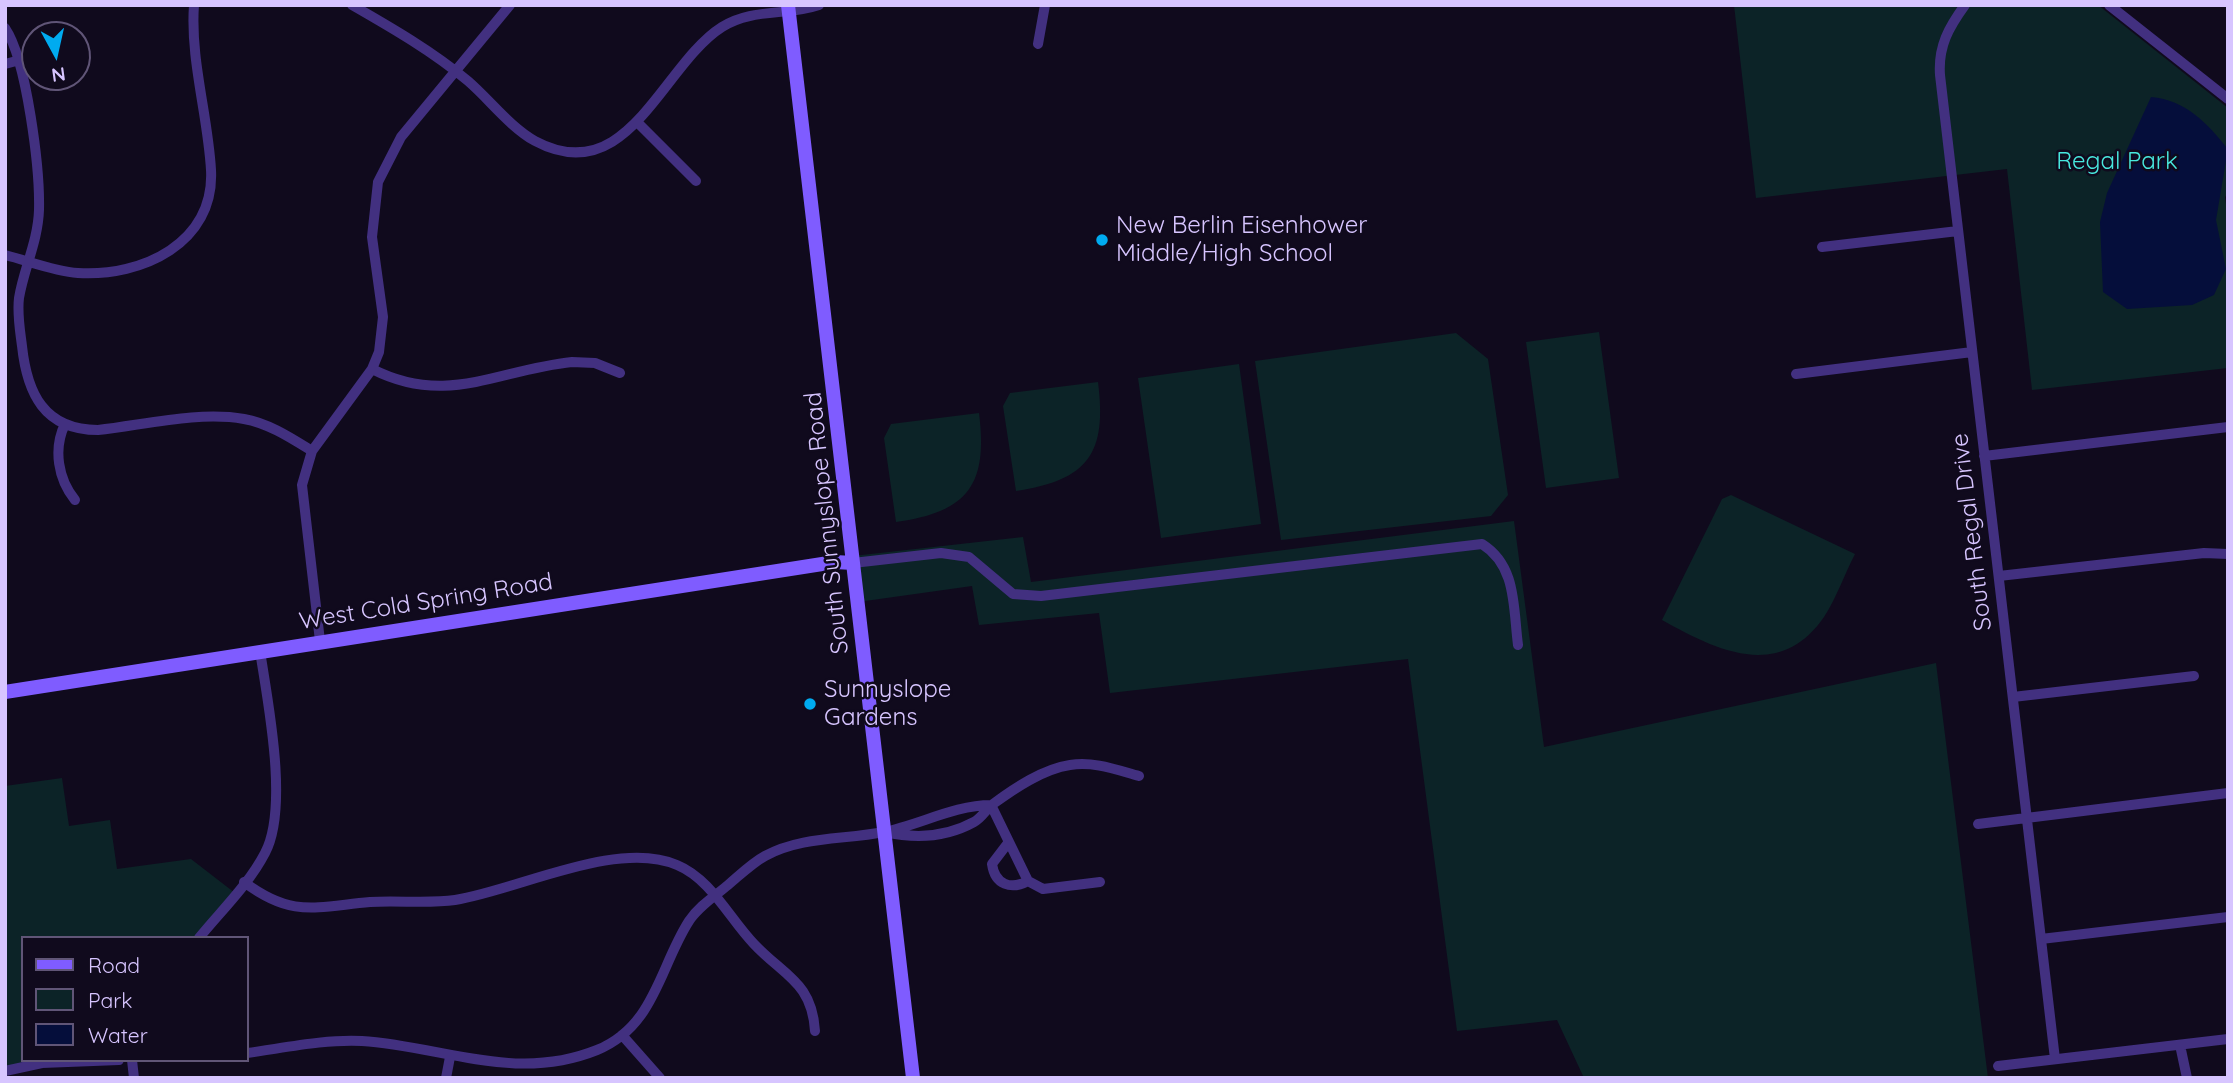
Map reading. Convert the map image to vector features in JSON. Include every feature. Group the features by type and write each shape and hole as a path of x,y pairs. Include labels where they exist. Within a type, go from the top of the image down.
{"street":[{"path":"5,254 79,273 136,267 171,251 197,224 208,198 211,170 194,5"},
{"path":"352,5 403,34 455,71 523,133 558,149 585,151 601,147 622,136 637,122 701,44 719,29 743,17 819,5"},
{"path":"320,641 302,485 312,451 372,369 379,352 383,328 372,237 378,183 401,137 510,5"},
{"path":"1038,44 1045,5"},
{"name":"South Regal Drive","path":"1965,5 1946,34 1939,64 2055,1059"},
{"path":"2112,6 2228,99"},
{"name":"South Sunnyslope Road","path":"788,8 912,1078"},
{"path":"5,28 20,60 39,208 37,232 19,312 26,377 39,404 65,424 98,430 211,417 233,418 264,425 312,451"},
{"path":"5,64 20,60"},
{"path":"637,122 696,181"},
{"path":"1822,247 1958,231"},
{"path":"1796,374 1972,352"},
{"path":"372,369 410,385 440,387 572,362 594,363 620,373"},
{"path":"65,424 58,444 60,463 65,485 75,500"},
{"path":"1984,456 2228,427"},
{"path":"853,563 941,553 969,557 1013,594 1041,596 1482,544 1496,553 1508,569 1518,645"},
{"path":"1999,576 2204,553 2228,554"},
{"name":"West Cold Spring Road","path":"5,692 835,562 853,563"},
{"path":"201,936 267,851 276,818 274,762 260,651"},
{"path":"2012,697 2194,676"},
{"path":"885,832 914,838 947,833 976,821 991,805 1039,775 1069,765 1096,764 1139,776"},
{"path":"1978,824 2228,793"},
{"path":"248,1053 361,1041 450,1058 499,1063 544,1061 594,1051 622,1035 651,1003 691,918 753,863 775,851 824,838 885,832 974,805 991,805"},
{"path":"991,805 1028,880 1043,889 1100,882"},
{"path":"1008,842 992,864 993,873 999,882 1007,886 1019,886 1028,880"},
{"path":"244,882 271,901 294,908 381,901 450,901 610,859 644,857 680,866 699,879 752,942 808,996 813,1008 815,1031"},
{"path":"2041,939 2228,917"},
{"path":"622,1035 660,1078"},
{"path":"1998,1066 2228,1040"},
{"path":"2180,1045 2187,1078"},
{"path":"446,1078 450,1058"},
{"path":"5,1071 42,1063 68,1062"}],"green space":[{"name":"Regal Park","path":"1734,5 2098,5 2228,108 2228,193 2225,197 2228,218 2228,368 2032,390 2007,169 1756,198"},
{"path":"1599,332 1619,478 1546,488 1526,342"},
{"path":"1456,333 1488,359 1508,495 1491,516 1281,540 1255,361"},
{"path":"1239,364 1261,524 1161,538 1138,378"},
{"path":"1098,382 1099,427 1088,459 1061,479 1016,491 1003,406 1010,393"},
{"path":"979,413 980,459 976,476 968,490 957,502 941,511 896,522 884,438 891,424"},
{"path":"1731,495 1855,554 1824,617 1806,637 1787,649 1767,654 1746,654 1704,641 1662,620 1722,499"},
{"path":"1514,521 1544,747 1936,663 1988,1078 1584,1078 1557,1020 1457,1031 1408,659 1110,693 1099,613 979,625 972,586 858,602 853,556 1023,537 1031,582"},
{"path":"62,778 69,826 110,820 117,869 191,859 235,893 201,936 21,936 21,1062 98,1062 5,1071 5,786"}],"water":[{"path":"2151,97 2175,103 2195,114 2228,149 2216,220 2226,269 2214,295 2192,305 2127,309 2103,292 2100,222 2107,193"}],"place":[{"name":"New Berlin Eisenhower Middle/High School","path":"1102,240"},
{"name":"Sunnyslope Gardens","path":"810,704"}]}
